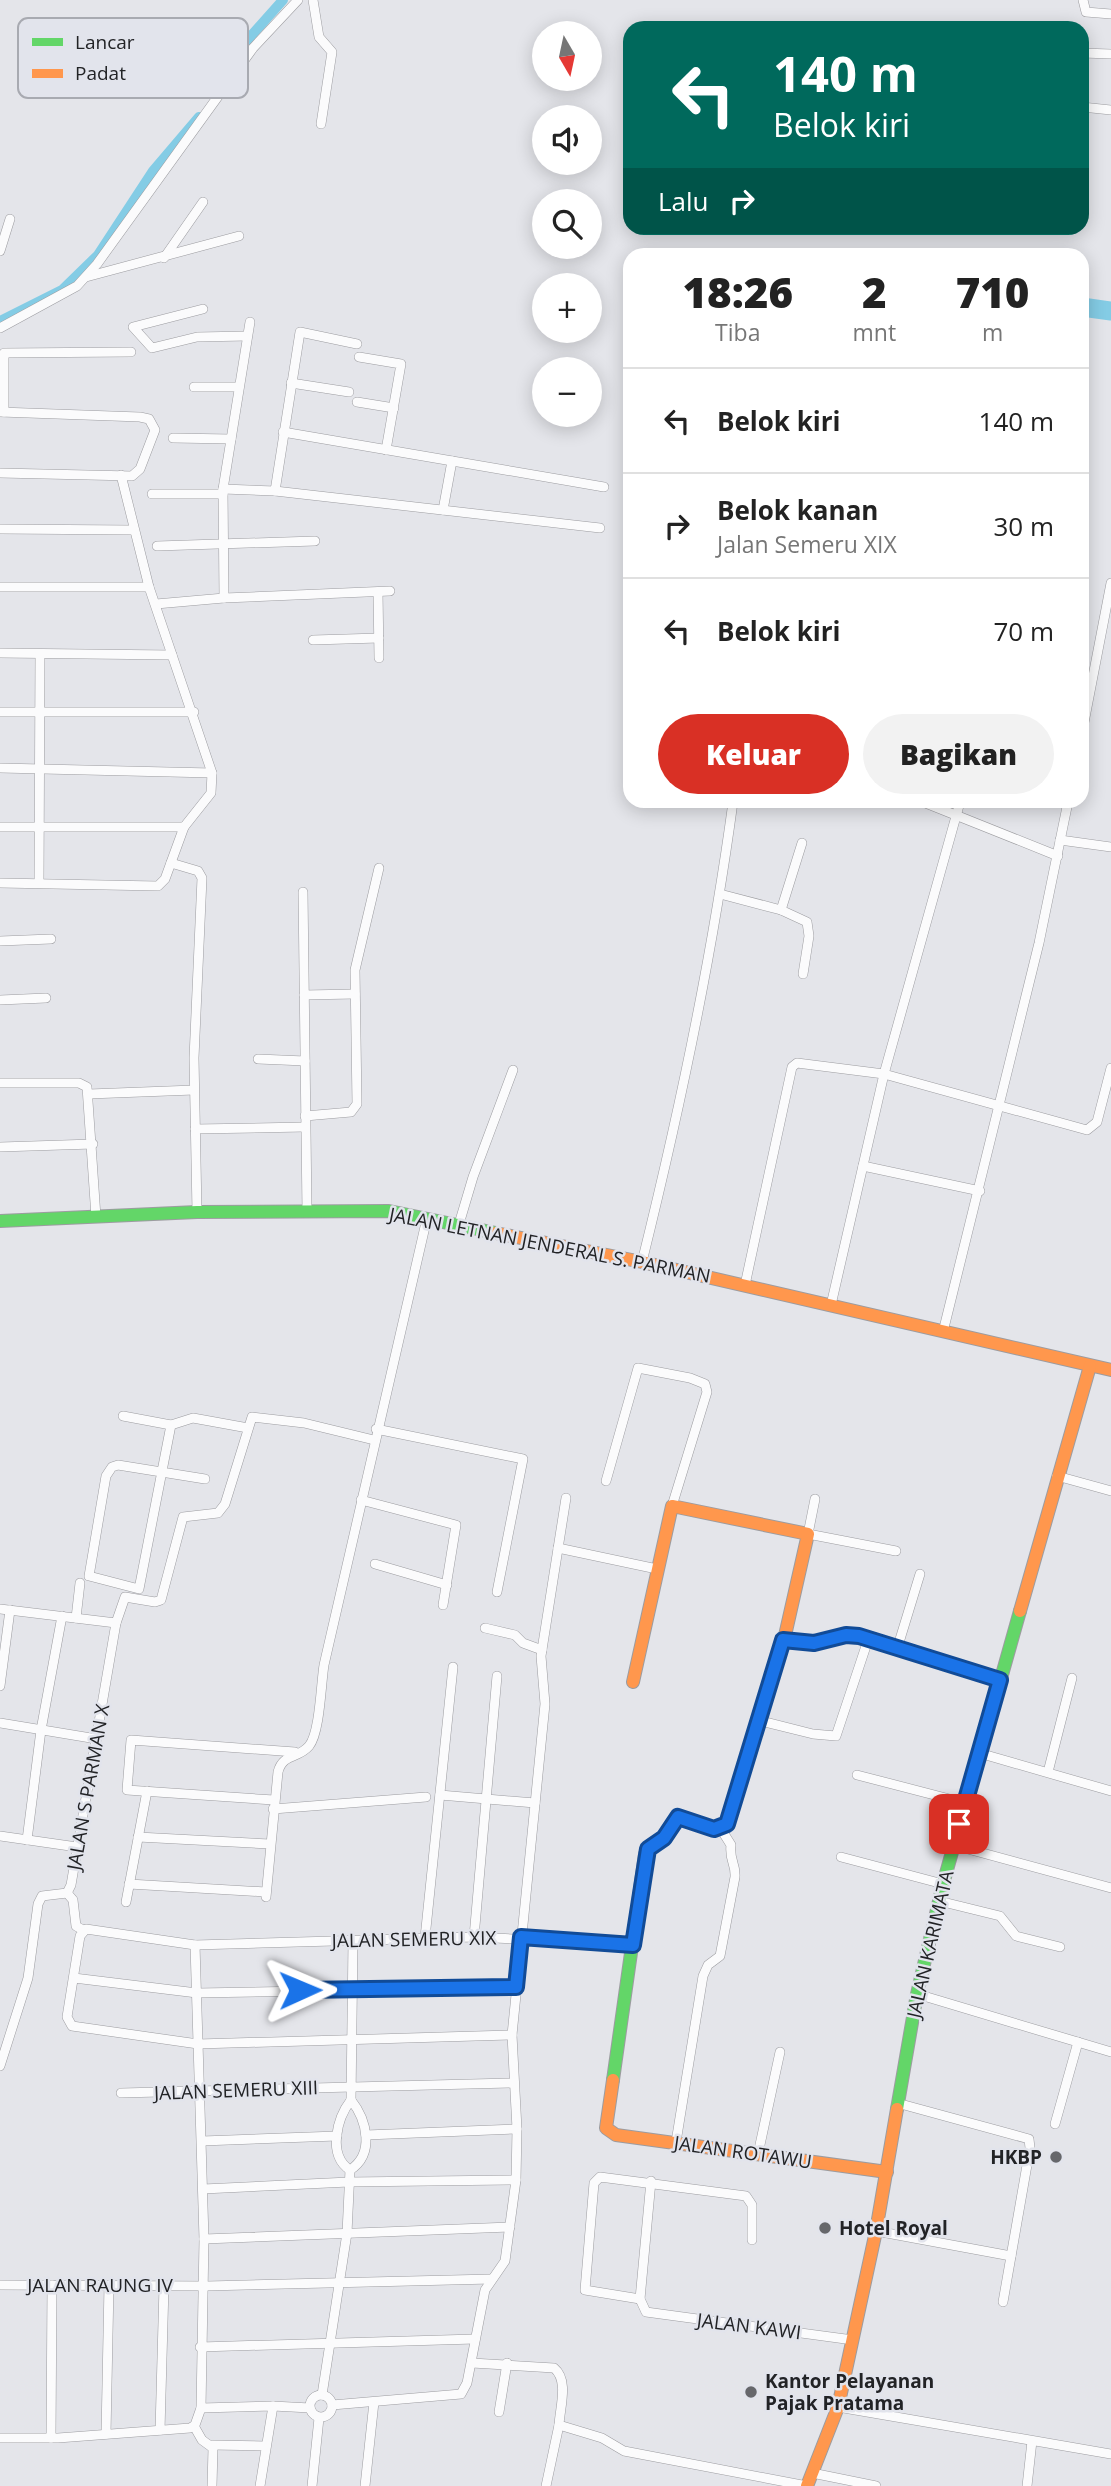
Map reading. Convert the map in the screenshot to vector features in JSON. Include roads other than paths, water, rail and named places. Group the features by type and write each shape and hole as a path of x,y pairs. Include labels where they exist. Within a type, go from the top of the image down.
{"main road":[{"name":"JALAN LETNAN JENDERAL S. PARMAN","path":"0,1221 197,1212 378,1210 642,1262 1111,1370"},
{"name":"JALAN KARIMATA","path":"809,2482 838,2407 876,2231 917,1994 943,1884 1090,1366"},
{"path":"633,1682 672,1506 808,1534 783,1640 730,1818 721,1829 678,1817 664,1838 648,1849 633,1945"},
{"name":"JALAN ROTAWU","path":"633,1945 606,2123 608,2131 616,2135 887,2172"}],"street":[{"path":"248,55 298,0"},
{"path":"313,0 318,37 332,52 321,124"},
{"path":"1083,0 1084,10 1091,15 1111,14"},
{"path":"1089,53 1111,54"},
{"path":"0,328 53,301 84,278 176,159 218,98"},
{"path":"1089,108 1111,110"},
{"path":"164,258 203,202"},
{"path":"0,251 10,219"},
{"path":"84,278 239,236"},
{"path":"203,309 133,327 152,348 197,337 247,336"},
{"path":"224,598 223,492 250,322"},
{"path":"275,491 300,332 358,344"},
{"path":"0,473 132,476 140,469 155,430 149,419 2,412 2,353 131,352"},
{"path":"359,357 401,364 386,450"},
{"path":"291,383 349,392"},
{"path":"194,387 239,387"},
{"path":"356,402 394,408"},
{"path":"283,432 604,487"},
{"path":"173,438 230,439"},
{"path":"443,510 452,461"},
{"path":"0,883 151,887 162,883 184,827 211,793 212,773 194,712 149,587 132,530 121,475"},
{"path":"152,494 275,491 600,528"},
{"path":"0,529 132,530"},
{"path":"157,546 315,541"},
{"path":"1089,697 1111,583"},
{"path":"0,587 149,587"},
{"path":"156,604 224,598 390,591"},
{"path":"378,592 379,658"},
{"path":"313,640 379,638"},
{"path":"0,653 172,655"},
{"path":"39,883 40,654"},
{"path":"0,712 194,712"},
{"path":"0,768 212,773"},
{"path":"642,1262 684,1092 720,894 732,808"},
{"path":"937,808 1058,856"},
{"path":"831,1305 884,1074 959,808"},
{"path":"943,1332 1001,1104 1067,808"},
{"path":"0,827 184,827"},
{"path":"1060,840 1111,847"},
{"path":"781,910 802,844"},
{"path":"171,863 198,871 202,878 194,1090 197,1212"},
{"path":"305,1116 351,1112 357,1104 355,994 358,947 379,868"},
{"path":"303,892 307,1211"},
{"path":"720,894 781,910 808,925 803,974"},
{"path":"0,941 51,939"},
{"path":"304,995 355,994"},
{"path":"0,1000 46,998"},
{"path":"258,1059 305,1061"},
{"path":"745,1285 792,1067 803,1062 884,1074 1001,1104 1087,1130 1097,1122 1111,1068"},
{"path":"459,1224 473,1177 513,1070"},
{"path":"0,1083 84,1084 89,1094 96,1217"},
{"path":"89,1094 194,1090"},
{"path":"195,1129 305,1126"},
{"path":"0,1147 93,1144"},
{"path":"863,1166 980,1191"},
{"path":"130,1884 266,1894 280,1763 309,1746 314,1734 324,1665 376,1429 427,1218"},
{"path":"606,1481 638,1368 690,1378 705,1384 707,1392 672,1506"},
{"path":"123,1416 172,1425 193,1418 247,1428 251,1417 259,1416 374,1440"},
{"path":"172,1425 163,1473 139,1589 91,1578 89,1572 106,1476 112,1467 118,1465 163,1473 205,1479"},
{"name":"JALAN S PARMAN X","path":"0,2066 3,2045 20,2011 28,1978 39,1900 44,1896 66,1893 71,1885 116,1623 125,1597 155,1602 162,1598 183,1517 218,1513 225,1504 247,1437 247,1428"},
{"path":"376,1429 523,1459 497,1592"},
{"path":"1057,1476 1111,1491"},
{"path":"332,2405 461,2394 472,2362 483,2298 505,2260 516,2180 517,2129 512,2035 545,1693 541,1653 566,1498"},
{"path":"815,1499 808,1534 896,1550"},
{"path":"361,1500 454,1522 457,1529 443,1605"},
{"path":"558,1548 657,1569"},
{"path":"375,1564 447,1585"},
{"path":"897,1649 920,1574"},
{"path":"76,1618 80,1583"},
{"path":"0,1686 5,1609 116,1623"},
{"path":"27,1840 41,1730 62,1616"},
{"path":"485,1628 515,1635 541,1653"},
{"path":"783,1640 814,1643 846,1635 1000,1680"},
{"path":"757,1720 813,1734 836,1736 868,1640"},
{"path":"425,1938 453,1667"},
{"path":"474,1937 498,1676"},
{"path":"1048,1772 1072,1678"},
{"path":"0,1723 97,1739"},
{"path":"297,1752 131,1740 127,1790 274,1805 426,1797"},
{"path":"979,1753 1111,1791"},
{"path":"857,1775 965,1802"},
{"path":"126,1902 147,1791"},
{"path":"440,1795 535,1803"},
{"path":"676,2143 703,1976 708,1965 720,1956 735,1877 735,1867 729,1856 731,1844 721,1829"},
{"path":"0,1836 77,1847"},
{"path":"138,1837 270,1844"},
{"path":"953,1845 1111,1888"},
{"path":"841,1857 943,1884"},
{"path":"66,1893 72,1900 76,1926 83,1930 79,1936 67,2017 69,2025 198,2044 512,2035"},
{"path":"939,1900 1000,1916 1005,1920 1010,1933 1060,1947"},
{"name":"JALAN SEMERU XIX","path":"83,1930 91,1928 195,1945 521,1937 633,1945"},
{"path":"350,2171 340,2160 337,2136 340,2118 351,2100 353,1941"},
{"path":"194,2426 201,2408 201,2286 204,2239 195,1945"},
{"path":"74,1978 197,1993 516,1987"},
{"path":"917,1994 1111,2052"},
{"path":"1055,2124 1078,2042"},
{"path":"758,2154 780,2052"},
{"name":"JALAN SEMERU XIII","path":"121,2093 514,2083"},
{"path":"322,2395 347,2233 350,2171 363,2158 366,2135 360,2112 351,2100"},
{"path":"897,2103 1029,2139 1030,2148 1003,2302"},
{"path":"366,2135 517,2129"},
{"path":"202,2141 337,2136"},
{"path":"651,2181 640,2299 585,2290 594,2183 604,2177 651,2181 746,2196 752,2205 752,2240"},
{"path":"203,2189 349,2182 516,2180"},
{"path":"204,2239 510,2227"},
{"path":"876,2231 1011,2256"},
{"name":"JALAN RAUNG IV","path":"0,2285 201,2286 492,2279"},
{"path":"51,2438 52,2285"},
{"path":"106,2434 109,2285"},
{"path":"160,2430 164,2286"},
{"name":"JALAN KAWI","path":"640,2299 646,2312 853,2340"},
{"path":"201,2347 475,2339"},
{"path":"472,2362 554,2368 561,2374 559,2425 546,2486"},
{"path":"499,2412 507,2363"},
{"path":"310,2408 312,2400 322,2395 329,2398 332,2405 329,2415 319,2418"},
{"path":"365,2486 374,2402"},
{"path":"260,2486 273,2406"},
{"path":"838,2407 1111,2454"},
{"path":"201,2408 310,2408 319,2418 312,2486"},
{"path":"559,2425 587,2432 633,2454 809,2482 876,2486"},
{"path":"0,2438 51,2438 194,2426"},
{"path":"194,2426 202,2440 212,2445 266,2446"},
{"path":"1027,2486 1032,2441"},
{"path":"212,2445 212,2486"}],"waterway":[{"path":"248,39 283,0"},
{"path":"0,321 62,290 98,255 153,171 199,117"},
{"path":"1089,308 1111,311"}],"place":[{"name":"HKBP","path":"1056,2157"},
{"name":"Hotel Royal","path":"825,2228"},
{"name":"Kantor Pelayanan Pajak Pratama","path":"751,2392"}]}
